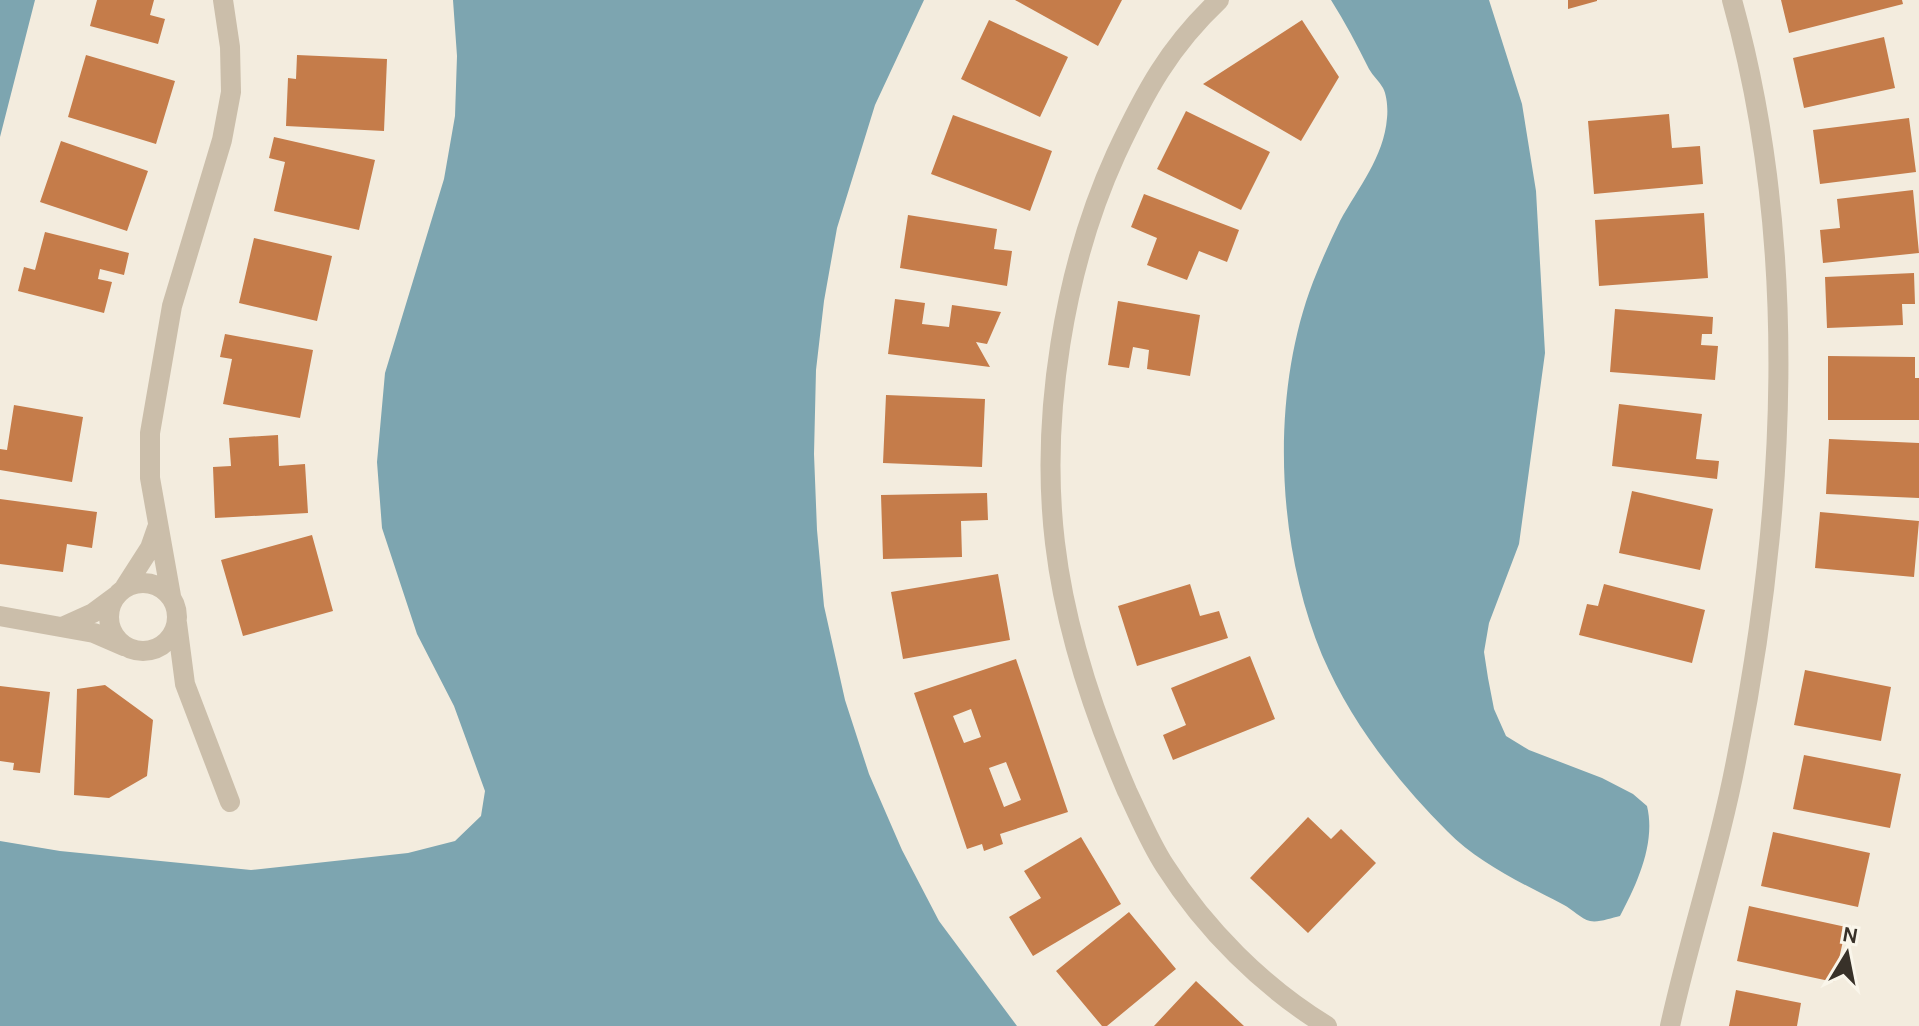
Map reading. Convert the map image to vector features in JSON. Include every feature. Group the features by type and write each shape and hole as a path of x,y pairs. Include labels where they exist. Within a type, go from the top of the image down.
{"street":[{"path":"223,0 230,47 231,92 222,140 172,306 150,433 150,478 175,605 185,684 230,802"},
{"path":"1219,0 1172,50 1148,86 1102,184 1073,272 1053,427 1055,541 1063,596 1091,700 1112,757 1164,866 1228,946 1272,987 1327,1026"},
{"path":"1670,1026 1737,758 1766,580 1776,489 1778,399 1772,230 1748,57 1732,0"},
{"path":"159,524 150,548 120,592 108,617 110,628 130,648 147,651 167,642 177,622"},
{"path":"62,627 93,613 135,584 155,584 171,596"},
{"path":"0,616 94,633 164,661 185,684"}],"water":[{"path":"0,0 35,0 0,137"},
{"path":"453,0 924,0 875,105 837,228 816,370 814,454 817,530 824,606 845,700 869,774 902,850 939,921 1017,1026 0,1026 0,841 60,851 251,870 408,853 455,841 481,816 485,791 454,706 417,634 382,528 377,462 385,373 444,179 455,116 457,56"},
{"path":"1331,0 1489,0 1522,104 1536,191 1545,353 1519,544 1489,623 1484,652 1494,709 1506,736 1529,750 1602,778 1633,794 1647,806 1647,849 1633,891 1620,916 1587,920 1488,863 1447,831 1393,771 1361,727 1322,655 1307,612 1295,566 1284,469 1290,372 1299,326 1313,282 1340,221 1376,159 1387,115 1383,88"}],"building":[{"path":"97,0 154,0 150,15 165,19 158,44 90,26"},
{"path":"1015,0 1122,0 1098,46"},
{"path":"1568,0 1597,0 1597,1 1568,9"},
{"path":"1781,0 1902,0 1903,4 1789,33"},
{"path":"989,20 1068,57 1040,117 961,79"},
{"path":"1302,20 1339,77 1301,141 1203,84"},
{"path":"1884,37 1895,88 1804,108 1793,58"},
{"path":"86,55 175,81 156,144 68,117"},
{"path":"297,55 387,59 384,131 286,126 288,78 296,79"},
{"path":"1186,111 1270,152 1241,210 1157,169"},
{"path":"1669,114 1672,148 1700,146 1703,184 1594,194 1588,121"},
{"path":"953,115 1052,151 1030,211 931,174"},
{"path":"1909,118 1916,172 1820,184 1813,130"},
{"path":"274,137 375,160 359,230 274,211 285,162 269,158"},
{"path":"61,141 148,171 127,231 40,202"},
{"path":"1913,190 1919,253 1823,263 1820,230 1840,228 1837,199"},
{"path":"1144,194 1239,230 1227,262 1199,251 1187,280 1147,265 1157,238 1131,227"},
{"path":"1704,213 1708,278 1599,286 1595,220"},
{"path":"908,215 997,229 994,249 1012,251 1007,286 900,268"},
{"path":"45,232 129,253 124,275 100,269 98,279 112,282 104,313 18,291 24,267 35,270"},
{"path":"254,238 332,256 317,321 239,303"},
{"path":"1914,273 1915,304 1902,304 1903,325 1827,328 1825,277"},
{"path":"895,299 925,303 922,324 949,327 952,305 1001,312 987,344 976,342 990,367 888,354"},
{"path":"1118,301 1200,315 1190,376 1147,369 1149,350 1133,347 1129,368 1108,365"},
{"path":"1615,309 1713,317 1712,334 1702,334 1701,345 1718,346 1715,380 1610,372"},
{"path":"225,334 313,350 300,418 223,404 232,359 220,357"},
{"path":"1828,356 1915,357 1915,378 1919,378 1919,420 1828,420"},
{"path":"886,395 985,399 982,467 883,463"},
{"path":"1619,404 1702,414 1696,459 1719,461 1717,479 1612,466"},
{"path":"14,405 83,417 72,482 0,470 0,449 7,450"},
{"path":"278,435 279,466 305,464 308,513 215,518 213,467 231,466 229,438"},
{"path":"1829,439 1919,443 1919,498 1826,494"},
{"path":"1632,491 1713,509 1700,570 1619,553"},
{"path":"987,493 988,520 961,521 962,557 883,559 881,495"},
{"path":"0,499 97,512 92,548 67,544 63,572 0,564"},
{"path":"1820,512 1919,521 1914,577 1815,568"},
{"path":"312,535 333,611 243,636 221,560"},
{"path":"998,574 1010,640 903,659 891,592"},
{"path":"1190,584 1200,616 1219,611 1228,638 1137,666 1118,606"},
{"path":"1604,584 1705,610 1692,663 1579,635 1587,604 1598,606"},
{"path":"1250,656 1275,719 1173,760 1163,735 1186,725 1171,688"},
{"path":"1016,659 1068,812 1000,834 1003,844 984,851 982,844 967,849 914,693","holes":["971,709 981,737 964,743 953,716","1006,762 1021,800 1004,807 989,768"]},
{"path":"1805,670 1891,687 1881,741 1794,725"},
{"path":"105,685 153,720 147,776 109,798 74,795 77,689"},
{"path":"0,686 50,692 40,773 13,770 14,763 0,761"},
{"path":"1804,755 1901,774 1890,828 1793,809"},
{"path":"1308,817 1331,839 1341,829 1376,863 1308,933 1250,878"},
{"path":"1773,832 1870,853 1858,907 1761,886"},
{"path":"1081,837 1121,904 1033,956 1009,917 1041,898 1024,871"},
{"path":"1749,906 1846,927 1834,982 1737,961"},
{"path":"1129,912 1176,969 1107,1026 1102,1026 1056,971"},
{"path":"1196,981 1244,1026 1154,1026"},
{"path":"1736,990 1801,1003 1797,1026 1729,1026"}]}
